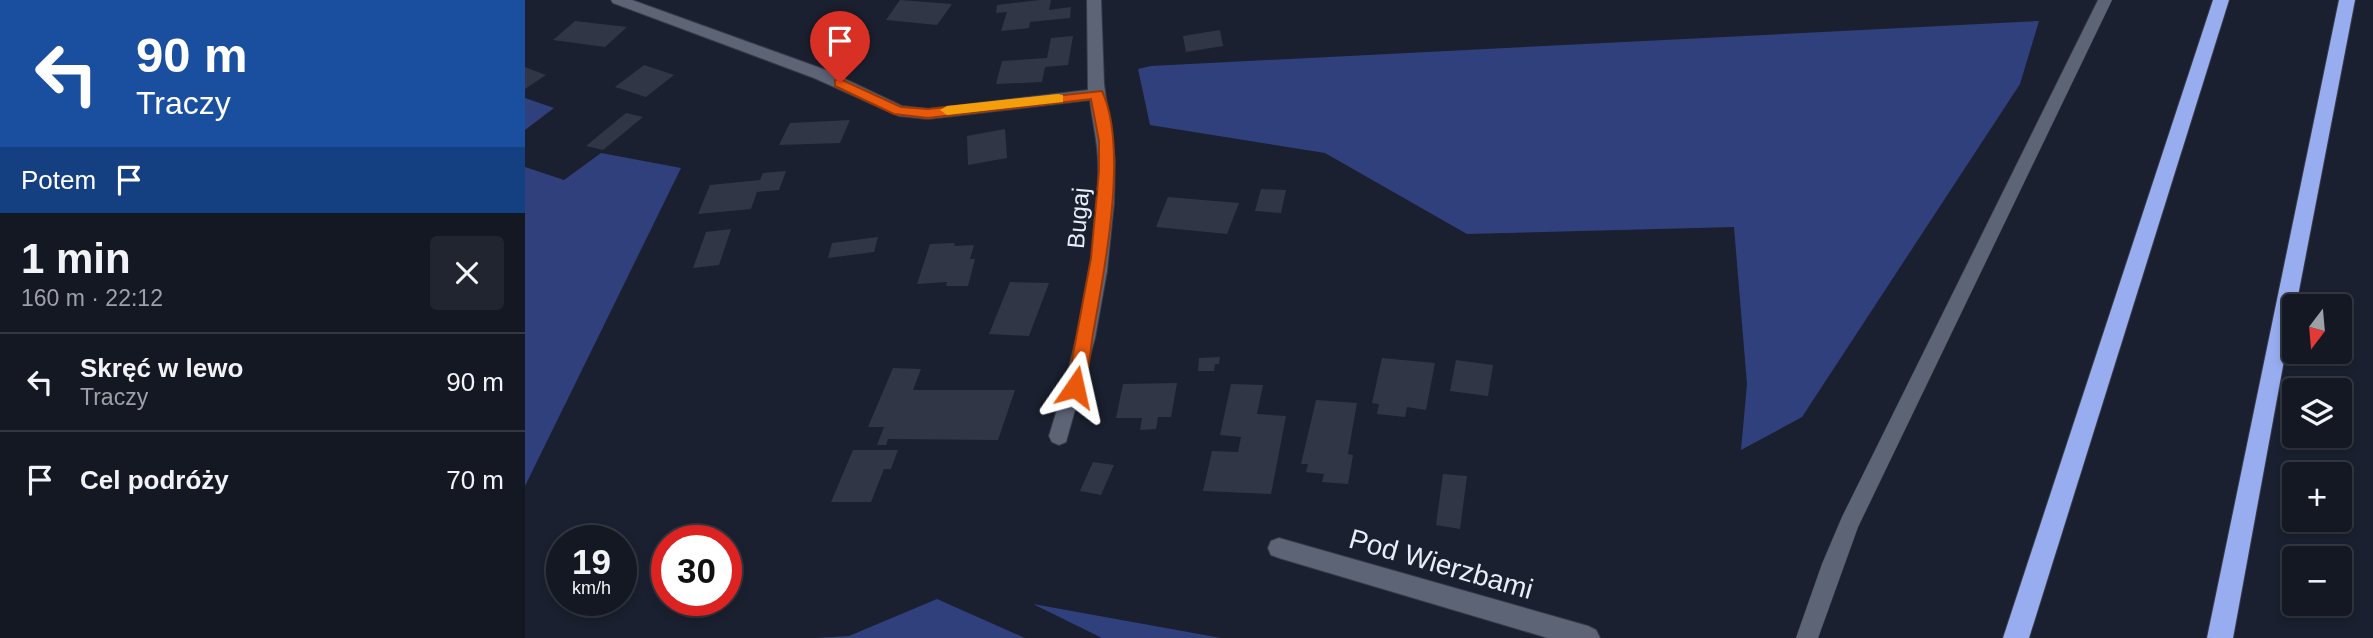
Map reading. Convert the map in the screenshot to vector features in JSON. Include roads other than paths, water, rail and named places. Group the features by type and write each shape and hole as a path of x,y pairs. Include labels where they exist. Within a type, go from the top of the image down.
{"highway":[{"path":"2016,638 2221,0"},
{"path":"2220,638 2347,0"}],"street":[{"path":"618,0 820,75 899,111 928,114 1097,94"},
{"name":"Bugaj","path":"1059,436 1075,387 1099,258 1107,171 1106,141 1097,94 1094,0"},
{"name":"Pod Wierzbami","path":"1279,548 1588,638"}],"lane":[{"path":"1807,638 1832,564 1849,524 2105,0"}]}
